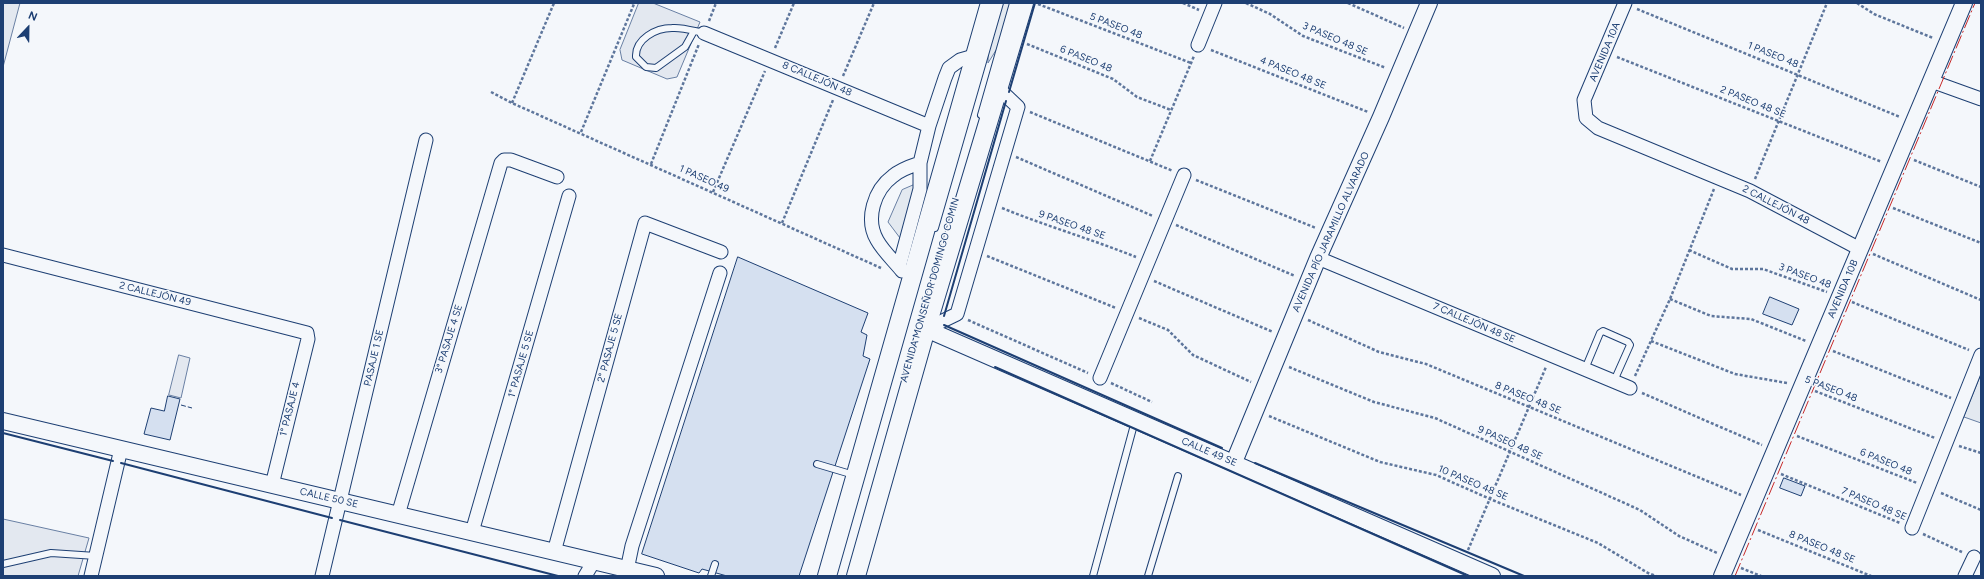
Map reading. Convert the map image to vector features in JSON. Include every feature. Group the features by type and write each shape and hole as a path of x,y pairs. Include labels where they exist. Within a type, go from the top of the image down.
{"main road":[{"name":"AVENIDA MONSEÑOR DOMINGO COMIN","path":"827,576 990,3"},
{"name":"AVENIDA MONSEÑOR DOMINGO COMIN","path":"856,576 926,329 1024,3"}],"street":[{"path":"1198,45 1215,3"},
{"name":"AVENIDA PÍO JARAMILLO ALVARADO","path":"1234,462 1318,258 1381,117 1429,3"},
{"name":"AVENIDA 10B","path":"1727,566 1964,3"},
{"name":"AVENIDA 10A","path":"1584,100 1625,4"},
{"name":"8 CALLEJÓN 48","path":"699,32 929,126"},
{"path":"899,267 920,189 920,163 929,126 949,68 960,60 974,56"},
{"path":"1931,81 1981,99"},
{"name":"AVENIDA MONSEÑOR DOMINGO COMIN","path":"926,329 957,314 1018,107 998,88"},
{"name":"2 CALLEJÓN 48","path":"1584,100 1586,118 1598,128 1750,191 1860,249"},
{"name":"PASAJE 1 SE","path":"322,576 426,140"},
{"name":"3° PASAJE 4 SE","path":"398,515 501,163 504,160 510,160 557,177"},
{"name":"AVENIDA MONSEÑOR DOMINGO COMIN","path":"911,281 877,240 872,226 873,205 881,188 892,176 903,169 920,163"},
{"path":"1100,378 1184,175"},
{"name":"1° PASAJE 5 SE","path":"472,532 569,196"},
{"name":"2° PASAJE 5 SE","path":"554,552 645,223 721,252"},
{"name":"2 CALLEJÓN 49","path":"3,256 307,333"},
{"name":"7 CALLEJÓN 48 SE","path":"1318,258 1630,388"},
{"path":"627,570 632,546 720,273"},
{"name":"CALLE 49 SE","path":"926,329 1234,462 1462,563 1482,574"},
{"name":"1° PASAJE 4","path":"272,484 308,339 307,333"},
{"path":"1912,528 1946,442 1978,354"},
{"name":"CALLE 50 SE","path":"3,421 272,484 652,576"},
{"path":"91,576 121,449"},
{"path":"1965,576 1974,557"},
{"path":"585,576 594,561"}],"lane":[{"name":"AVENIDA MONSEÑOR DOMINGO COMIN","path":"934,234 1000,3"},
{"path":"978,124 1014,3"},
{"path":"672,28 699,32 685,47 656,68 646,66 636,57 639,44 648,34 672,28"},
{"name":"AVENIDA MONSEÑOR DOMINGO COMIN","path":"904,381 930,290"},
{"path":"1585,369 1600,333 1603,331 1628,342 1630,345 1614,381"},
{"path":"1092,576 1135,419"},
{"path":"818,464 856,476"},
{"path":"1148,576 1178,476"},
{"path":"3,564 51,554 96,556"},
{"path":"711,576 714,564"}],"path":[{"path":"512,103 554,3"},
{"path":"581,132 634,4 632,3"},
{"path":"651,164 699,32 716,3"},
{"path":"713,192 794,3"},
{"path":"782,223 874,3"},
{"name":"5 PASEO 48","path":"1036,3 1191,63"},
{"name":"3 PASEO 48 SE","path":"1246,3 1270,14 1304,36 1400,73"},
{"path":"1348,3 1417,33"},
{"path":"1750,191 1827,3"},
{"path":"1858,3 1874,14 1947,44"},
{"name":"1 PASEO 48","path":"1625,4 1914,123"},
{"name":"6 PASEO 48","path":"1013,39 1113,79 1137,97 1171,110"},
{"path":"1150,161 1198,45"},
{"name":"4 PASEO 48 SE","path":"1198,45 1381,117"},
{"name":"2 PASEO 48 SE","path":"1605,52 1779,121 1981,187"},
{"name":"1 PASEO 49","path":"491,92 512,103 581,132 882,268"},
{"path":"1718,178 1670,299 1630,388 1775,450"},
{"name":"9 PASEO 48 SE","path":"990,203 1048,227 1083,236 1148,262"},
{"path":"1880,203 1981,243"},
{"path":"1860,249 1981,300"},
{"name":"3 PASEO 48","path":"1689,250 1732,269 1763,269 1840,297 1978,354"},
{"path":"1143,276 1286,337"},
{"name":"8 PASEO 48 SE","path":"1295,315 1379,352 1426,364 1754,500"},
{"path":"975,323 1152,402"},
{"name":"5 PASEO 48","path":"1651,341 1735,374 1803,386 1946,442 1981,453"},
{"path":"1462,563 1551,355"},
{"name":"9 PASEO 48 SE","path":"1275,362 1374,402 1435,418 1510,451 1640,510 1727,566 1761,576"},
{"name":"10 PASEO 48 SE","path":"1255,411 1380,462 1436,475 1490,499 1598,543 1648,573 1656,576"},
{"name":"6 PASEO 48","path":"1784,430 1981,510"},
{"name":"7 PASEO 48 SE","path":"1768,468 1912,528 1974,557"},
{"name":"8 PASEO 48 SE","path":"1744,524 1871,576"}],"shaded area":[{"path":"3,3 20,3 3,67"},
{"path":"639,3 653,3 700,22 677,77 667,79 622,60 620,50"},
{"path":"1001,3 1011,3 998,47 988,63 988,47"},
{"path":"916,184 900,238 888,222 902,190"},
{"path":"179,355 190,358 181,398 169,395"},
{"path":"1981,374 1981,423 1964,417"},
{"path":"3,519 89,538 78,576 3,576"}],"building":[{"path":"738,257 868,313 861,332 867,335 863,356 870,359 799,576 727,576 702,569 699,573 642,554"},
{"path":"1770,297 1799,309 1792,325 1763,314"},
{"path":"168,396 180,399 170,440 144,434 151,408 164,411"},
{"path":"1784,478 1805,486 1801,496 1780,488"}],"fence":[{"path":"181,405 192,408"}],"wall":[{"path":"1009,92 1035,3"},
{"path":"944,316 1006,101"},
{"path":"944,325 1222,448"},
{"path":"995,367 1468,576"},
{"path":"3,433 113,461"},
{"path":"121,463 332,518"},
{"path":"1255,463 1524,576"},
{"path":"340,520 558,576"}],"power":[{"path":"1735,576 1975,3"}]}
